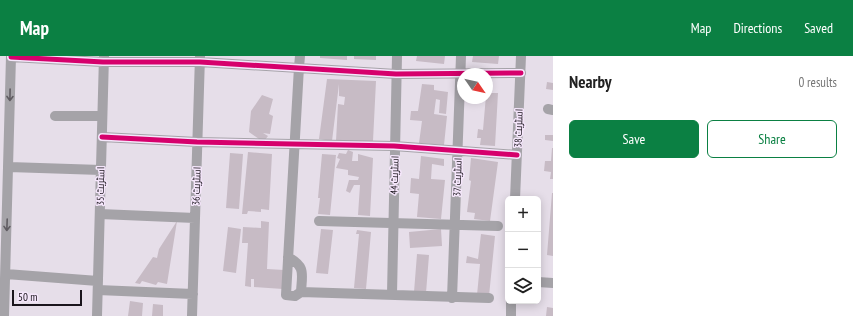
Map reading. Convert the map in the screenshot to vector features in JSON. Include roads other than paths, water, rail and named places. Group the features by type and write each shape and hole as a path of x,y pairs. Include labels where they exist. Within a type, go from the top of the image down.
{"street":[{"path":"300,56 286,295 295,296 301,292 489,298"},
{"name":"اسٹریٹ 44","path":"392,294 392,222 397,56"},
{"name":"اسٹریٹ 37","path":"461,56 461,68"},
{"name":"اسٹریٹ 38","path":"515,196 521,73 520,56"},
{"path":"4,316 11,57 200,59 396,74 457,72"},
{"name":"اسٹریٹ 35","path":"97,316 103,59"},
{"name":"اسٹریٹ 36","path":"192,316 200,59"},
{"path":"493,73 521,73"},
{"name":"اسٹریٹ 37","path":"452,298 460,104"},
{"path":"55,116 102,116"},
{"path":"102,137 197,142 394,146 517,155"},
{"path":"9,167 101,170"},
{"path":"100,214 195,218"},
{"path":"319,221 498,226"},
{"path":"288,257 299,263 302,269 301,292"},
{"path":"6,274 193,294"},
{"path":"541,282 553,283"},
{"path":"511,304 511,316"}]}
